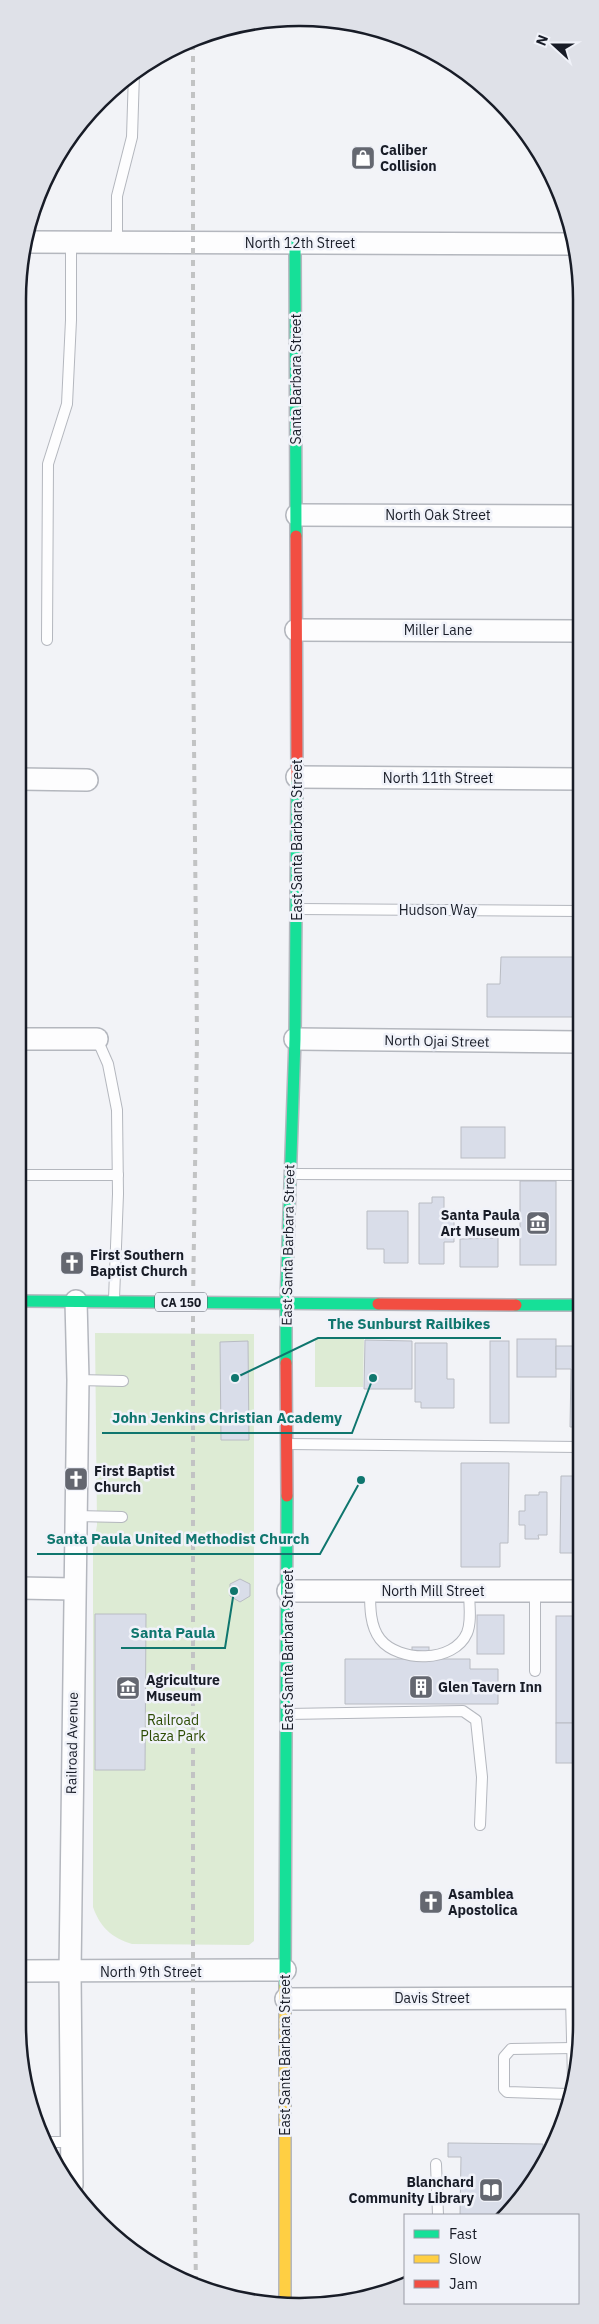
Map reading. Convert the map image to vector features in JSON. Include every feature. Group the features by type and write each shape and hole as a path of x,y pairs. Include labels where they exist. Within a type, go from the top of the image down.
{"street":[{"name":"North 12th Street","path":"33,242 567,244"},
{"name":"Santa Barbara Street","path":"295,243 296,515"},
{"name":"North Oak Street","path":"296,515 573,516"},
{"name":"East Santa Barbara Street","path":"286,2297 284,2231 288,1591 286,1302 295,1039 296,515"},
{"name":"Miller Lane","path":"296,630 573,630"},
{"name":"North 11th Street","path":"297,777 573,779"},
{"path":"26,779 87,780"},
{"path":"26,1039 97,1039"},
{"name":"North Ojai Street","path":"295,1039 573,1042"},
{"name":"CA 150","path":"26,1301 573,1305"},
{"name":"Railroad Avenue","path":"72,2176 70,1972 78,1380 76,1301"},
{"path":"26,1588 74,1589"},
{"name":"North Mill Street","path":"288,1591 573,1591"},
{"name":"North 9th Street","path":"26,1971 285,1970"},
{"name":"Davis Street","path":"286,1999 573,1998"}],"lane":[{"path":"117,243 117,196 132,137 134,82"},
{"path":"47,640 48,464 67,404 71,320 70,242"},
{"name":"Hudson Way","path":"296,909 573,911"},
{"path":"97,1039 108,1064 116,1102 118,1175 114,1303"},
{"path":"289,1174 573,1175"},
{"path":"26,1175 118,1175"},
{"path":"78,1380 123,1381"},
{"path":"286,1444 573,1447"},
{"path":"76,1516 122,1517"},
{"path":"370,1591 371,1617 379,1638 388,1647 409,1655 442,1654 462,1642 468,1631 469,1591"},
{"path":"535,1592 535,1671"},
{"path":"287,1714 463,1711 476,1720 482,1778 480,1825"},
{"path":"563,2094 508,2092 504,2089 504,2057 511,2049 571,2048"},
{"path":"53,2142 71,2142"},
{"path":"436,2164 438,2214"}],"green space":[{"name":"Railroad Plaza Park","path":"95,1333 254,1334 254,1941 249,1945 132,1944 118,1939 108,1931 99,1920 93,1907 93,1549 97,1525"},
{"path":"315,1338 364,1338 363,1387 315,1387"}],"building":[{"path":"501,957 573,957 573,1017 487,1017 487,984 500,984"},
{"path":"461,1127 505,1127 505,1158 461,1158"},
{"name":"Santa Paula Art Museum","path":"520,1181 556,1181 556,1265 520,1265"},
{"path":"432,1197 444,1197 444,1221 454,1221 454,1242 444,1242 444,1264 419,1264 419,1203 432,1203"},
{"path":"367,1211 408,1211 408,1263 384,1263 384,1249 367,1249"},
{"path":"498,1238 498,1267 460,1267 460,1239"},
{"path":"517,1339 556,1339 556,1377 517,1377"},
{"path":"365,1340 412,1341 412,1389 364,1389"},
{"path":"248,1341 249,1440 221,1440 220,1342"},
{"path":"490,1341 509,1341 509,1423 490,1423"},
{"path":"415,1343 447,1343 447,1379 454,1379 454,1408 421,1408 421,1402 415,1402"},
{"path":"556,1346 573,1346 573,1427 570,1427 571,1369 556,1369"},
{"path":"461,1463 509,1463 508,1543 500,1543 500,1567 461,1567"},
{"path":"561,1476 573,1476 573,1553 560,1553"},
{"path":"539,1492 547,1492 547,1535 538,1535 539,1539 525,1539 525,1525 519,1525 519,1511 525,1511 525,1495 539,1495"},
{"path":"240,1579 250,1584 250,1596 240,1602 230,1596 230,1584"},
{"path":"95,1614 146,1614 145,1770 95,1770"},
{"path":"477,1615 504,1615 504,1654 477,1654"},
{"path":"556,1616 573,1616 573,1723 556,1723"},
{"path":"412,1647 429,1647 429,1659 412,1659"},
{"name":"Glen Tavern Inn","path":"345,1659 470,1659 470,1669 498,1669 498,1704 345,1704"},
{"path":"556,1723 573,1723 573,1763 556,1763"},
{"name":"Blanchard Community Library","path":"448,2143 543,2144 543,2149 527,2176 497,2214 460,2214 461,2157 448,2157"}],"railway":[{"path":"193,48 193,646 197,1037 193,1301 193,2106 196,2277"}],"traffic: fast":[{"path":"295,243 296,536"},
{"path":"286,1363 286,1302 295,1039 297,780"},
{"path":"26,1301 378,1304"},
{"path":"516,1305 573,1305"},
{"path":"285,1986 287,1496"}],"traffic: slow":[{"path":"285,1986 285,2297"}],"traffic: jam":[{"path":"296,536 297,780"},
{"path":"378,1304 516,1305"},
{"path":"286,1363 287,1496"}],"place":[{"name":"Caliber Collision","path":"363,158"},
{"name":"Santa Paula Art Museum","path":"538,1223"},
{"name":"First Southern Baptist Church","path":"72,1263"},
{"name":"The Sunburst Railbikes","path":"235,1378"},
{"name":"John Jenkins Christian Academy","path":"373,1378"},
{"name":"First Baptist Church","path":"76,1479"},
{"name":"Santa Paula United Methodist Church","path":"361,1480"},
{"name":"Santa Paula","path":"234,1591"},
{"name":"Glen Tavern Inn","path":"421,1687"},
{"name":"Agriculture Museum","path":"128,1688"},
{"name":"Asamblea Apostolica","path":"431,1902"},
{"name":"Blanchard Community Library","path":"491,2190"}]}
